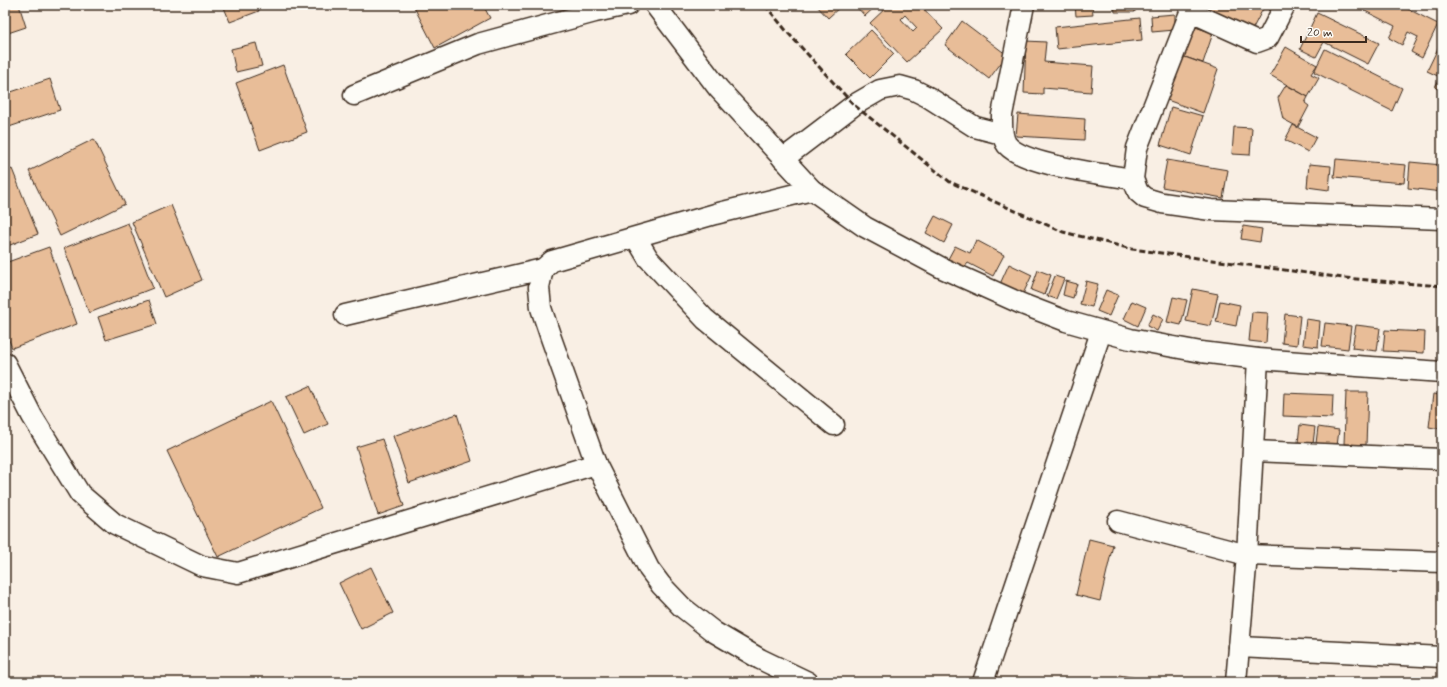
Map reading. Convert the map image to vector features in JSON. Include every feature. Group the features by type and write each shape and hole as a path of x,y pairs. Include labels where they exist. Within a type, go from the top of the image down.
{"street":[{"path":"354,95 478,44 595,12 628,5"},
{"path":"655,5 718,88 812,190 865,227 942,268 1022,304 1100,332 1201,352 1258,358 1442,372"},
{"path":"1024,5 1002,115 1002,134 1007,145 1034,160 1062,167 1133,179"},
{"path":"1285,5 1268,38 1257,42 1192,9 1137,148 1133,179 1138,192 1145,198 1162,203 1211,210 1442,219"},
{"path":"783,159 854,105 880,90 900,86 914,90 928,97 975,127 1002,134"},
{"path":"345,315 543,269 552,261 574,254 636,238 716,214 812,190"},
{"path":"636,238 648,258 705,319 834,425"},
{"path":"543,269 539,288 541,308 596,464 649,569 661,585 682,607 714,632 760,659 808,682"},
{"path":"983,682 1100,332"},
{"path":"1236,682 1247,555 1258,358"},
{"path":"5,363 32,416 80,494 115,524 202,566 238,573 596,464"},
{"path":"1254,451 1442,459"},
{"path":"1118,521 1247,555 1442,562"},
{"path":"1239,648 1442,656"}],"building":[{"path":"5,5 19,5 26,27 5,34"},
{"path":"223,5 257,5 259,11 230,22"},
{"path":"413,5 483,5 490,18 435,48"},
{"path":"816,5 842,5 828,18"},
{"path":"855,5 877,5 865,16"},
{"path":"889,5 920,5 943,29 907,62 870,23","holes":["905,15 917,28 913,32 901,19"]},
{"path":"1075,5 1092,5 1093,15 1076,16"},
{"path":"1114,5 1134,5 1135,12 1115,12"},
{"path":"1202,5 1265,5 1252,30"},
{"path":"1368,5 1400,5 1438,24 1422,58 1411,52 1418,37 1408,32 1402,45 1389,38 1395,26 1365,11"},
{"path":"1317,13 1379,43 1368,64 1324,42 1316,57 1300,49"},
{"path":"1175,14 1175,30 1152,32 1151,16"},
{"path":"1140,18 1142,40 1057,49 1055,27"},
{"path":"962,21 1007,55 989,79 945,45"},
{"path":"1192,26 1213,33 1203,63 1182,56"},
{"path":"871,30 894,54 870,78 846,54"},
{"path":"1026,41 1046,42 1044,62 1093,66 1091,92 1043,88 1043,94 1024,93"},
{"path":"256,43 262,66 236,72 231,49"},
{"path":"1439,46 1442,48 1442,73 1440,77 1427,71"},
{"path":"1286,47 1317,65 1311,74 1319,78 1308,97 1270,75"},
{"path":"1325,49 1402,88 1392,111 1314,72"},
{"path":"1182,56 1218,69 1203,113 1167,100"},
{"path":"283,65 307,132 260,150 236,83"},
{"path":"1442,73 1442,91 1435,87"},
{"path":"50,79 60,110 6,128 5,94"},
{"path":"1286,85 1308,97 1305,103 1309,106 1298,127 1283,119 1278,98"},
{"path":"1171,107 1203,116 1191,155 1160,145"},
{"path":"1018,114 1085,119 1084,140 1016,136"},
{"path":"1293,125 1316,137 1308,152 1285,140"},
{"path":"1234,127 1252,128 1250,155 1232,154"},
{"path":"94,139 125,204 60,236 29,171"},
{"path":"1336,159 1406,165 1404,183 1334,177"},
{"path":"1167,160 1228,170 1223,198 1162,187"},
{"path":"1410,162 1442,165 1442,192 1408,188"},
{"path":"1309,164 1331,166 1329,190 1307,187"},
{"path":"12,169 38,234 5,247 5,172"},
{"path":"171,205 202,280 164,297 132,222"},
{"path":"935,216 953,225 944,243 926,233"},
{"path":"128,223 153,288 89,313 64,248"},
{"path":"1243,226 1262,229 1260,242 1241,239"},
{"path":"976,240 1004,255 993,276 968,263 964,268 948,259 955,246 970,253"},
{"path":"49,247 77,324 12,348 5,330 5,263"},
{"path":"1009,264 1032,275 1023,294 1000,284"},
{"path":"1038,270 1051,275 1044,295 1031,290"},
{"path":"1055,276 1064,279 1056,299 1047,296"},
{"path":"1066,281 1077,284 1073,298 1063,295"},
{"path":"1086,281 1098,284 1092,307 1080,304"},
{"path":"1193,289 1218,294 1211,326 1186,321"},
{"path":"1106,290 1118,295 1109,316 1097,311"},
{"path":"1173,297 1187,300 1181,325 1167,322"},
{"path":"149,300 157,324 106,340 98,317"},
{"path":"1132,301 1146,307 1138,326 1124,319"},
{"path":"1220,301 1240,305 1236,326 1216,322"},
{"path":"1252,312 1268,313 1266,343 1249,341"},
{"path":"1153,314 1163,319 1157,331 1147,326"},
{"path":"1285,314 1300,316 1297,345 1282,343"},
{"path":"1306,319 1320,321 1318,347 1303,345"},
{"path":"1325,323 1351,326 1348,349 1322,346"},
{"path":"1356,325 1380,328 1377,351 1352,348"},
{"path":"1385,330 1425,332 1424,353 1383,351"},
{"path":"310,386 328,424 304,435 286,397"},
{"path":"1346,392 1368,392 1366,445 1344,444"},
{"path":"1284,393 1333,395 1332,418 1283,416"},
{"path":"1433,394 1442,395 1442,452 1438,452 1440,429 1429,427"},
{"path":"271,401 321,508 218,557 167,451"},
{"path":"457,414 472,461 409,483 393,436"},
{"path":"1300,425 1315,427 1313,444 1298,442"},
{"path":"1318,427 1339,430 1337,446 1316,443"},
{"path":"382,439 404,506 378,515 356,447"},
{"path":"1089,539 1113,545 1100,601 1076,595"},
{"path":"371,567 393,613 361,629 339,583"},
{"path":"1119,675 1155,681 1118,682"}],"railway":[{"path":"765,5 789,34 854,105 950,182 1063,232 1132,249 1343,278 1442,286"}]}
